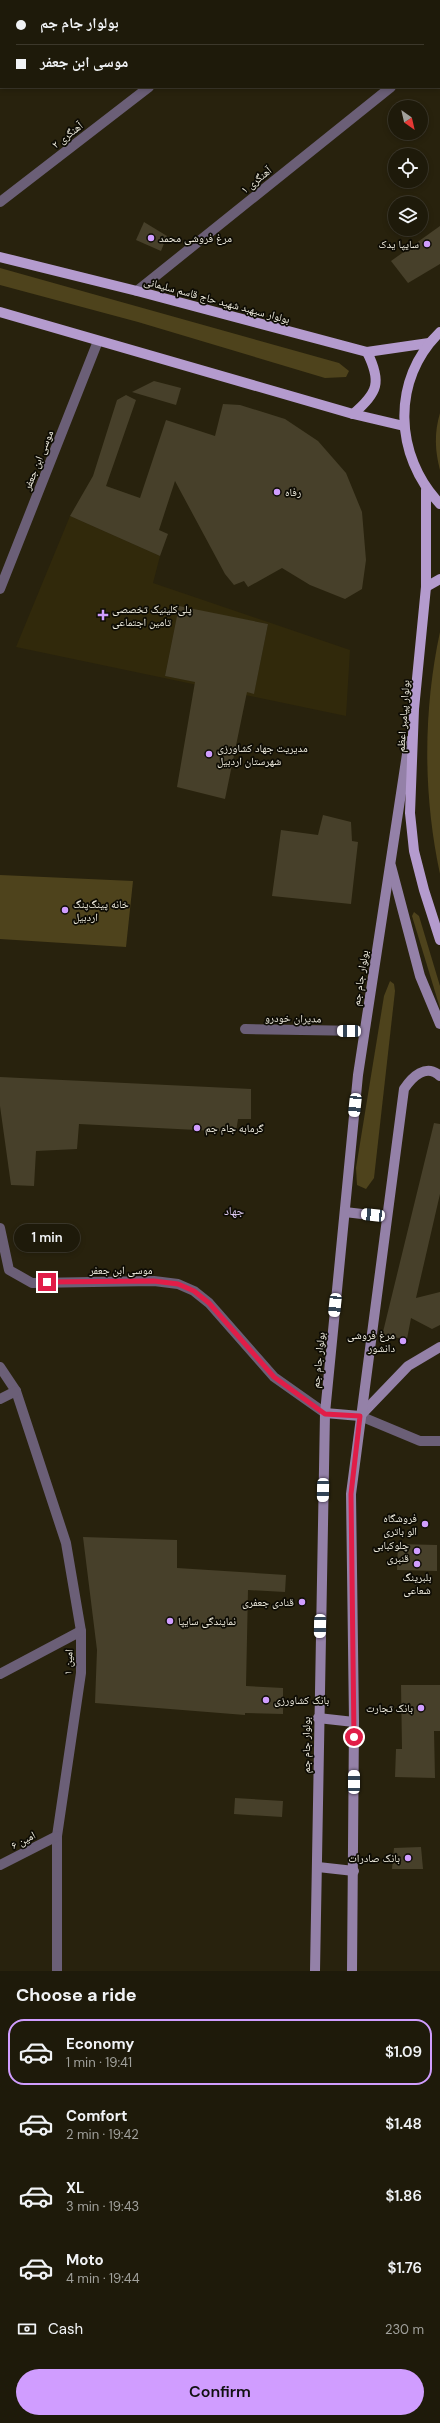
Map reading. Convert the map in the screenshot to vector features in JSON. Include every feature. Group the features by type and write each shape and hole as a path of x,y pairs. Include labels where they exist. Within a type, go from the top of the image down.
{"main road":[{"name":"بولوار سپهبد شهید حاج قاسم سلیمانی","path":"0,257 137,291 367,352 429,343"},
{"path":"0,312 353,414 404,426"},
{"path":"440,332 429,343 414,368 405,396 404,426 411,459 426,490 440,504"},
{"path":"353,414 367,402 376,388 376,369 367,352"},
{"name":"بولوار پیامبر اعظم","path":"426,490 426,587 414,709 410,813 414,851 424,890 440,940"},
{"path":"426,587 440,579"},
{"name":"بولوار جام جم","path":"315,1971 318,1867 318,1718 325,1414 364,1031 414,709"},
{"path":"390,862 420,976 440,1024"},
{"path":"352,1971 354,1722 351,1494 360,1416 404,1090 412,1077 425,1071 436,1073 440,1076"},
{"path":"345,1212 387,1216"},
{"path":"325,1414 360,1416 408,1366 440,1347"},
{"path":"318,1718 354,1722"},
{"path":"318,1867 354,1871"}],"street":[{"name":"آهنگری ۲","path":"0,202 148,88"},
{"name":"آهنگری ۱","path":"137,291 389,88"},
{"name":"موسی ابن جعفر","path":"0,589 98,341"},
{"name":"مدیران خودرو","path":"245,1029 364,1031"},
{"name":"موسی ابن جعفر","path":"0,1228 4,1271 32,1283 154,1281 178,1284 194,1291 209,1303 274,1377 325,1414"},
{"name":"امین ۱","path":"0,1367 16,1391 66,1543 82,1631 81,1673 57,1836 57,1971"},
{"path":"0,1399 16,1391"},
{"path":"360,1416 420,1441 440,1441"},
{"path":"0,1674 82,1631"},
{"name":"امین ۶","path":"0,1865 57,1836"}],"shaded area":[{"path":"0,268 339,363 349,371 346,377 325,378 138,322 0,285"},
{"path":"440,413 440,470 436,442"},
{"name":"پلی‌کلینیک تخصصی تامین اجتماعی","path":"70,516 160,556 153,583 350,650 346,716 16,647","holes":["179,607 268,624 254,693 165,676"]},
{"path":"440,632 440,874 430,814 427,753 430,692"},
{"name":"خانه پینگ‌پنگ اردبیل","path":"0,875 133,881 126,947 0,939"},
{"path":"414,912 419,916 440,986 440,1008 412,916"},
{"path":"390,981 394,984 395,991 374,1178 366,1189 357,1185 356,1168 384,996"}],"building":[{"name":"مرغ فروشی محمد","path":"144,222 167,236 161,251 136,240"},
{"name":"سایپا یدک","path":"440,226 440,264 408,283 391,261"},
{"path":"154,381 181,388 176,405 132,392"},
{"name":"رفاه","path":"126,395 136,400 106,486 140,498 166,420 215,436 223,404 240,405 285,419 318,441 346,473 362,512 366,560 362,589 345,599 310,585 282,568 248,587 244,581 234,585 225,574 175,481 159,530 168,534 160,556 70,516 93,476 117,400"},
{"path":"179,606 268,624 254,694 247,692 225,799 177,787 195,682 165,676"},
{"path":"323,815 351,822 352,841 358,842 351,904 272,896 281,830 318,835"},
{"name":"گرمابه جام جم","path":"0,1077 251,1089 251,1119 238,1119 236,1132 79,1124 77,1149 36,1151 34,1186 11,1185 0,1106"},
{"path":"434,1123 440,1124 440,1194 416,1298 440,1292 440,1325 432,1329 411,1318 407,1339 382,1336"},
{"name":"نمایندگی سایپا","path":"83,1537 177,1540 177,1568 286,1575 285,1592 248,1590 246,1686 283,1688 283,1714 245,1713 245,1715 95,1703 97,1650"},
{"path":"398,1544 437,1545 437,1571 397,1570"},
{"path":"401,1685 440,1685 440,1731 434,1731 435,1778 395,1777 396,1749 402,1749"},
{"path":"235,1798 283,1801 282,1817 234,1814"},
{"name":"بانک صادرات","path":"421,1847 423,1869 392,1869 394,1848"}],"place":[{"name":"مرغ فروشی محمد","path":"151,238"},
{"name":"سایپا یدک","path":"427,244"},
{"name":"رفاه","path":"277,492"},
{"name":"پلی‌کلینیک تخصصی تامین اجتماعی","path":"103,615"},
{"name":"مدیریت جهاد کشاورزی شهرستان اردبیل","path":"209,754"},
{"name":"خانه پینگ‌پنگ اردبیل","path":"65,910"},
{"name":"گرمابه جام جم","path":"197,1128"},
{"name":"مرغ فروشی دانشور","path":"403,1341"},
{"name":"فروشگاه الو باتری","path":"425,1524"},
{"name":"چلوکبابی قنبری","path":"417,1551"},
{"name":"بلبرینگ شعاعی","path":"417,1564"},
{"name":"قنادی جعفری","path":"302,1602"},
{"name":"نمایندگی سایپا","path":"170,1621"},
{"name":"بانک کشاورزی","path":"266,1700"},
{"name":"بانک تجارت","path":"421,1708"},
{"name":"بانک صادرات","path":"408,1858"}],"district":[{"name":"جهاد","path":"234,1211"}],"route":[{"path":"47,1282 154,1281 178,1284 194,1291 209,1303 274,1377 286,1386 325,1414 360,1416 351,1494 354,1737"}]}
